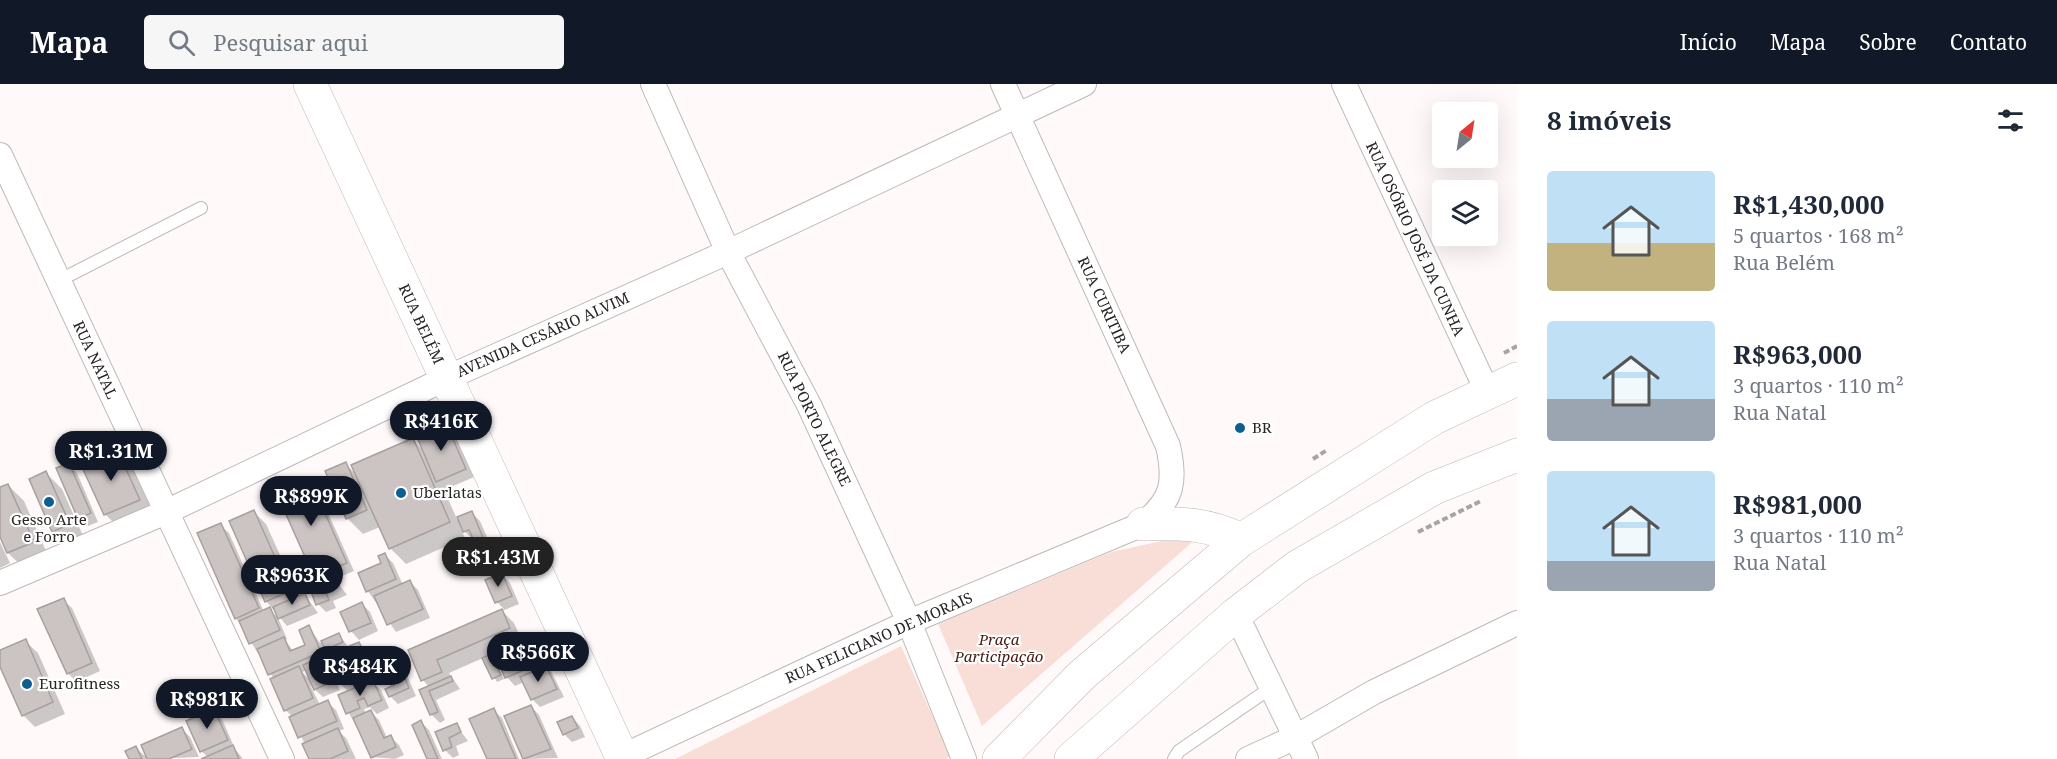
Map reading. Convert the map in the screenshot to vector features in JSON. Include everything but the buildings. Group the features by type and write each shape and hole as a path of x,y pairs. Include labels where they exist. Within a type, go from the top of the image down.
{"main road":[{"name":"RUA BELÉM","path":"310,84 621,758"},
{"path":"999,759 1082,675 1241,540 1434,418 1517,379"},
{"path":"1071,759 1236,614 1297,567 1347,536 1434,488 1514,462"},
{"path":"1143,524 1198,525 1224,531 1241,540"}],"street":[{"name":"RUA PORTO ALEGRE","path":"653,84 728,252 809,405 909,622 964,759"},
{"name":"RUA CURITIBA","path":"1002,84 1167,446 1174,473 1170,492 1160,511 1143,524"},
{"name":"AVENIDA CESÁRIO ALVIM","path":"0,583 166,512 447,378 728,252 1084,84"},
{"name":"RUA OSÓRIO JOSÉ DA CUNHA","path":"1344,84 1488,393"},
{"name":"RUA NATAL","path":"0,155 282,759"},
{"name":"RUA FELICIANO DE MORAIS","path":"621,758 909,622 1143,524"},
{"path":"1236,614 1301,748"},
{"path":"1248,759 1301,748 1374,692 1517,623"}],"lane":[{"path":"58,281 201,208"},
{"path":"1174,759 1179,751 1272,687"}],"path":[{"path":"1411,535 1485,499"}],"green space":[{"name":"Praça Participação","path":"1204,532 982,726 938,624 1111,552"},
{"name":"Praça Participação","path":"901,646 950,755 947,759 675,759"}],"place":[{"name":"BR","path":"1240,428"},
{"name":"Uberlatas","path":"401,493"},
{"name":"Gesso Arte e Forro","path":"49,502"},
{"name":"Eurofitness","path":"27,684"}]}
